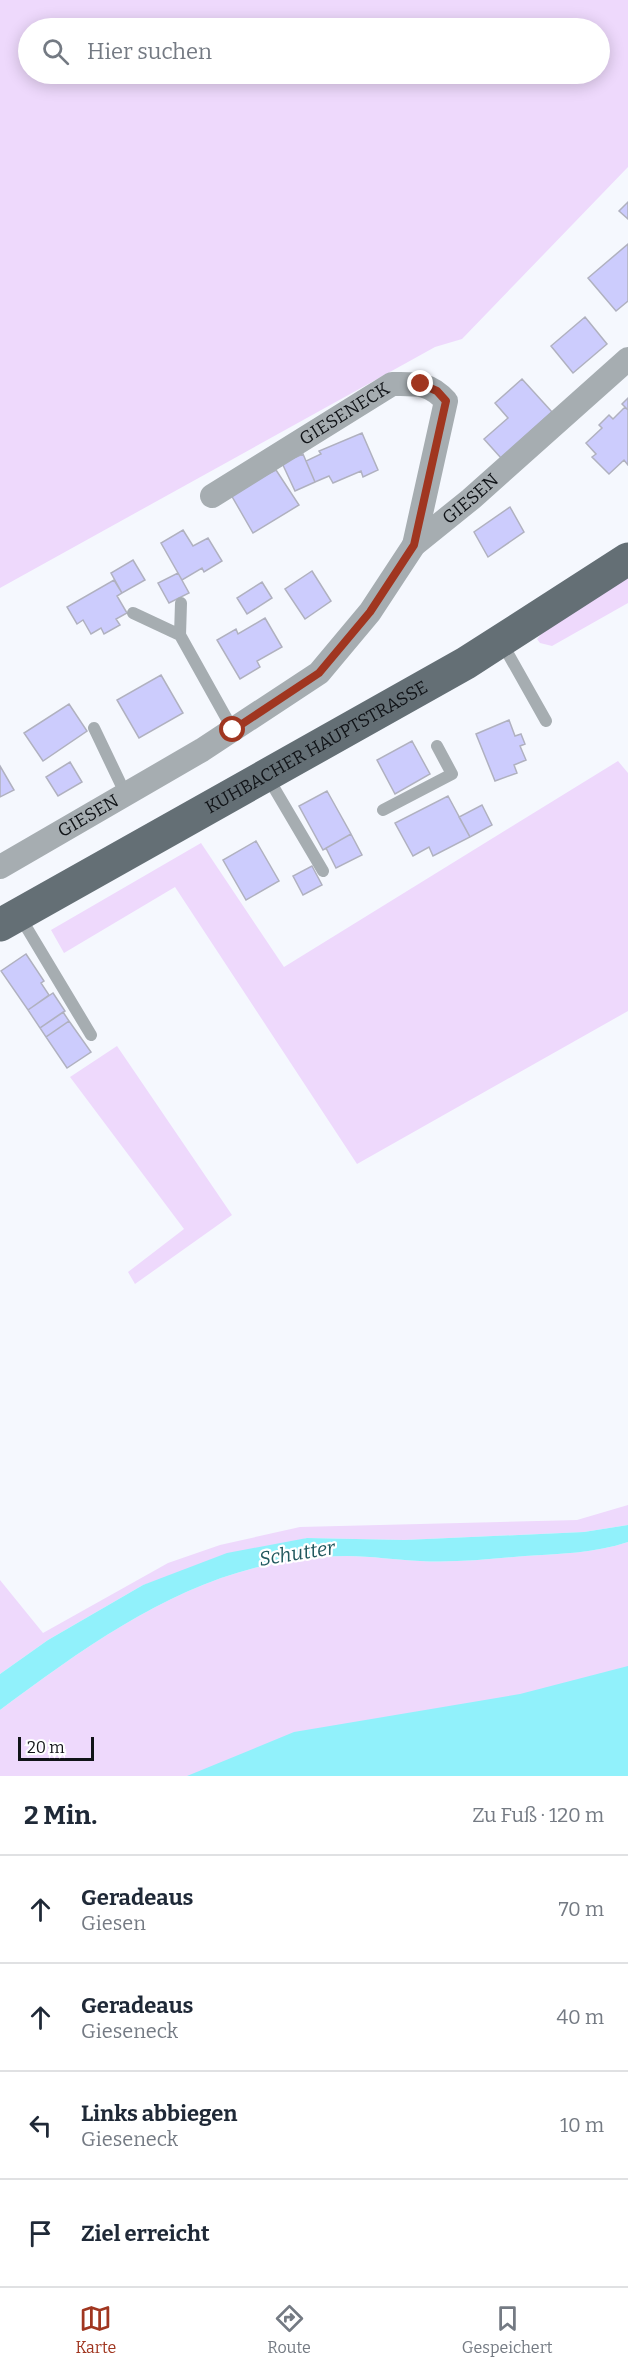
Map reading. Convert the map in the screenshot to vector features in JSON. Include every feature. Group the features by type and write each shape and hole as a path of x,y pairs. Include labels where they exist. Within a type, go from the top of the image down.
{"main road":[{"name":"KUHBACHER HAUPTSTRASSE","path":"9,920 501,642 628,559"}],"street":[{"name":"GIESEN","path":"1,863 126,795 233,730 319,673 370,612 414,545 471,499 628,359"},
{"name":"GIESENECK","path":"212,496 392,384 421,384 437,391 446,401 414,545"}],"lane":[{"path":"181,603 180,635 233,730"},
{"path":"133,613 180,635"},
{"path":"501,642 546,721"},
{"path":"94,728 126,795"},
{"path":"383,810 452,774 437,746"},
{"path":"266,775 323,871"},
{"path":"9,920 91,1035"}],"shaded area":[{"path":"0,0 628,0 628,167 462,339 435,347 0,588"},
{"path":"628,577 628,603 552,646 540,643 537,639 545,630"},
{"path":"618,761 628,773 628,1011 357,1164 175,887 64,953 51,930 201,843 284,967"},
{"path":"117,1046 232,1215 135,1284 128,1272 184,1229 70,1077"},
{"path":"628,1505 628,1525 584,1532 404,1540 307,1538 143,1585 48,1640 0,1674 0,1580 43,1633 168,1563 220,1545 300,1527 577,1520"},
{"path":"628,1542 628,1707 269,1776 0,1776 0,1710 79,1653 120,1627 205,1584 250,1569 297,1559 347,1556 459,1561 577,1552 603,1549"}],"water":[{"name":"Schutter","path":"628,1525 628,1542 603,1549 446,1561 347,1556 297,1559 250,1569 205,1584 120,1627 79,1653 0,1710 0,1674 48,1640 143,1585 227,1553 307,1538 404,1540 584,1532"},
{"path":"628,1666 628,1776 187,1776 294,1732 520,1694"}],"building":[{"path":"628,202 628,219 619,211"},
{"path":"628,244 628,301 616,311 588,278"},
{"path":"585,317 607,344 573,373 551,346"},
{"path":"522,379 552,412 501,458 484,439 508,418 495,403"},
{"path":"628,398 628,410 622,404"},
{"path":"625,407 628,410 628,465 624,460 609,474 592,457 596,454 586,443 602,428 599,425 609,415 613,419"},
{"path":"362,433 378,470 363,477 361,471 333,483 329,476 315,482 306,461 321,454 319,451"},
{"path":"303,454 315,482 295,491 282,463"},
{"path":"276,470 299,505 253,533 230,493"},
{"path":"510,507 524,532 488,557 474,532"},
{"path":"183,530 193,546 208,538 222,561 204,572 202,568 182,580 161,543"},
{"path":"133,560 145,580 122,593 111,573"},
{"path":"312,571 331,601 305,619 285,589"},
{"path":"178,573 189,593 169,603 158,583"},
{"path":"114,580 122,593 117,596 127,613 116,619 120,625 104,634 101,628 91,634 83,620 77,624 67,607"},
{"path":"262,582 272,598 247,614 237,598"},
{"path":"265,618 282,647 257,661 260,667 240,679 217,640 236,629 238,634"},
{"path":"161,675 183,713 139,738 117,700"},
{"path":"69,704 87,731 43,761 24,733"},
{"path":"509,720 515,736 521,734 525,744 520,746 526,760 514,765 517,773 495,781 476,734"},
{"path":"412,741 430,774 395,794 377,760"},
{"path":"70,762 82,782 58,796 46,777"},
{"path":"0,766 14,790 0,797"},
{"path":"327,791 351,834 323,850 299,806"},
{"path":"448,796 470,837 433,856 429,847 413,856 395,823"},
{"path":"482,805 492,825 470,837 459,817"},
{"path":"351,834 362,855 336,868 326,848"},
{"path":"256,841 279,881 246,900 223,860"},
{"path":"312,866 322,885 303,895 293,876"},
{"path":"26,954 44,981 41,983 49,995 28,1010 1,971"},
{"path":"53,993 65,1011 40,1028 28,1010"},
{"path":"63,1012 69,1021 46,1037 40,1028"},
{"path":"69,1021 91,1052 67,1068 46,1037"}],"route":[{"path":"233,730 319,673 370,612 414,545 446,401 437,391 421,384"}]}
